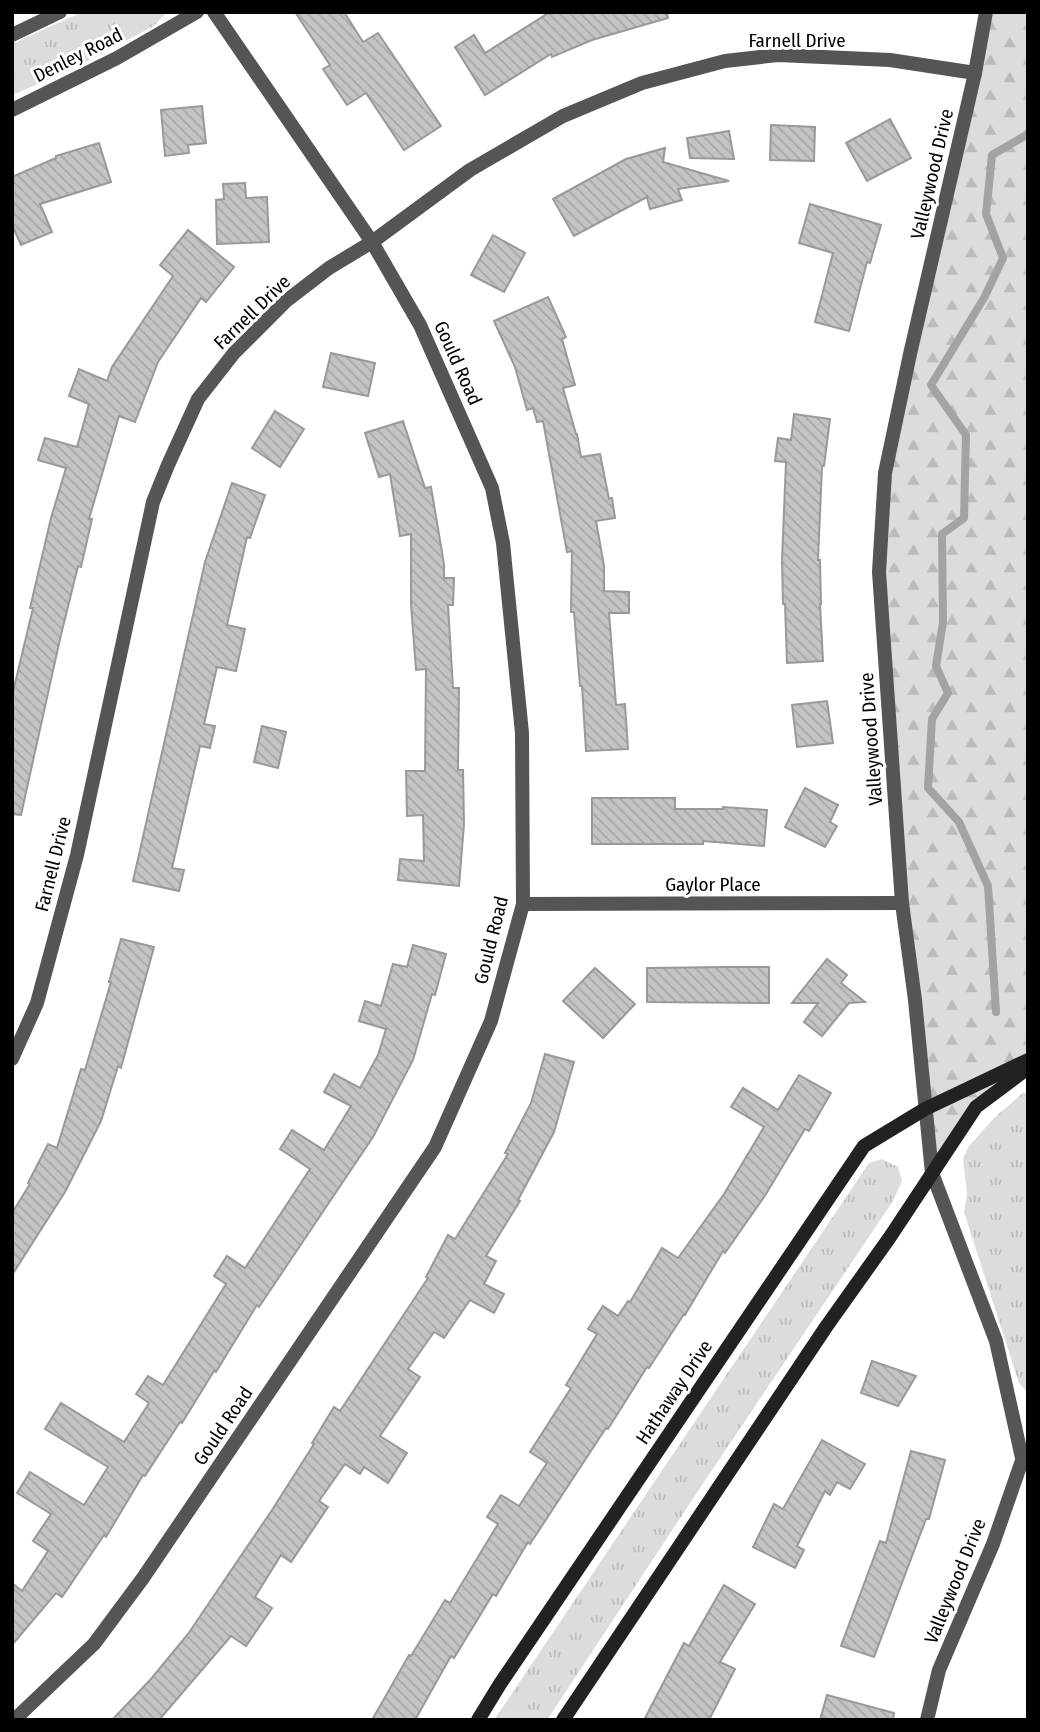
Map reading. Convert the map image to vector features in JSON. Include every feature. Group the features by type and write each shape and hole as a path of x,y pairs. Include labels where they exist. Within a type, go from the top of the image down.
{"street":[{"path":"12,35 60,12"},
{"name":"Denley Road","path":"12,110 117,58 197,12"},
{"name":"Gould Road","path":"14,1720 94,1644 143,1578 435,1147 491,1021 523,904 522,733 503,543 492,488 420,325 372,242 214,12"},
{"name":"Valleywood Drive","path":"927,1720 939,1670 993,1544 1025,1452 996,1341 932,1172 902,902 879,572 885,473 975,73 986,12"},
{"name":"Farnell Drive","path":"12,1059 37,1003 73,868 153,502 198,399 234,353 286,301 481,163 563,116 642,83 725,61 778,55 890,60 975,73"},
{"name":"Gaylor Place","path":"523,904 902,902"},
{"name":"Hathaway Drive","path":"478,1720 515,1661 864,1146 925,1109 1028,1060"},
{"path":"563,1720 976,1107 1028,1068"}],"green space":[{"path":"82,12 167,12 154,26 64,73 12,95 12,44"},
{"path":"986,12 1028,12 1028,1068 976,1107 932,1173 879,572 885,473"},
{"path":"1024,1092 1028,1095 1028,1391 1019,1383 964,1212 967,1194 963,1158 969,1146 994,1118"},
{"path":"882,1159 898,1167 902,1181 893,1201 547,1720 494,1720 869,1163"}],"building":[{"path":"295,12 344,12 363,42 378,33 441,126 404,150 366,93 347,105 323,69 330,65"},
{"path":"550,12 667,12 668,18 592,40 552,57 551,54 485,95 455,47 474,35 485,53"},
{"path":"202,106 206,143 188,145 189,153 165,156 161,110"},
{"path":"890,119 911,158 867,181 846,143"},
{"path":"771,125 815,127 814,161 770,160"},
{"path":"729,131 734,159 690,158 687,138"},
{"path":"99,143 111,182 40,204 52,232 21,245 12,225 12,177 56,156"},
{"path":"665,148 663,162 729,181 678,189 682,200 650,209 647,197 574,236 553,199 626,159"},
{"path":"245,183 246,198 267,197 269,242 217,244 216,200 224,199 223,184"},
{"path":"810,204 881,225 870,263 867,262 849,331 815,322 833,253 799,243"},
{"path":"188,230 234,267 206,302 201,298 158,362 135,422 119,416 89,519 92,519 60,639 21,815 12,814 12,696 51,518 66,468 38,460 45,438 77,447 89,404 69,396 79,369 107,381 112,367 173,276 160,265"},
{"path":"493,235 525,253 504,292 471,275"},
{"path":"548,297 566,337 562,339 575,385 563,388 581,457 600,454 609,499 612,498 615,518 596,521 604,566 604,591 629,592 629,613 609,613 616,705 625,704 628,749 586,751 582,686 574,612 571,612 572,551 567,552 543,421 537,422 533,408 527,410 515,367 494,321"},
{"path":"331,353 375,363 368,396 323,387"},
{"path":"275,411 304,429 280,467 252,448"},
{"path":"794,414 830,419 822,466 818,560 823,661 787,663 782,560 786,462 775,461 778,438 791,440"},
{"path":"403,421 425,488 431,487 444,578 454,578 453,605 448,605 453,688 459,688 458,770 463,770 464,824 459,886 398,880 400,859 424,861 423,815 407,816 406,771 425,771 426,669 416,670 411,604 411,534 400,536 390,474 379,477 365,433"},
{"path":"232,483 265,495 250,538 247,537 227,625 245,629 236,671 217,667 204,724 215,726 210,748 200,746 172,868 184,870 179,891 133,881 205,562"},
{"path":"827,701 833,743 797,747 792,705"},
{"path":"262,726 286,732 278,768 254,762"},
{"path":"805,788 838,805 830,822 837,826 825,847 785,827"},
{"path":"592,798 675,798 675,809 723,807 767,810 764,846 703,841 703,844 592,844"},
{"path":"121,939 154,947 121,1068 118,1066 101,1121 65,1192 12,1275 12,1213 30,1184 28,1183 48,1144 57,1148 81,1069 85,1070"},
{"path":"413,945 446,954 413,1060 373,1137 259,1307 257,1305 182,1423 180,1422 145,1476 143,1475 106,1537 104,1535 62,1597 56,1593 12,1645 12,1583 22,1591 48,1551 33,1541 51,1514 17,1493 30,1472 84,1505 108,1467 45,1429 61,1403 124,1442 149,1403 136,1394 148,1376 163,1385 226,1284 214,1276 227,1256 245,1268 310,1169 280,1149 292,1130 324,1150 351,1106 324,1092 334,1074 360,1088 378,1055 386,1029 359,1021 365,1001 381,1006 393,964 407,967"},
{"path":"827,959 847,975 841,983 865,1002 849,1003 822,1036 804,1022 818,1003 792,1003"},
{"path":"769,967 769,1003 647,1002 647,968"},
{"path":"595,968 635,1004 603,1038 563,1001"},
{"path":"545,1054 574,1062 554,1132 518,1200 520,1201 486,1256 496,1261 484,1284 504,1294 494,1313 470,1300 444,1338 434,1332 408,1369 420,1377 380,1436 407,1453 388,1483 364,1467 360,1474 345,1464 319,1501 328,1507 291,1562 281,1555 255,1597 272,1608 246,1646 231,1636 159,1720 112,1720 188,1634 272,1510 334,1407 340,1411 428,1278 426,1277 448,1235 455,1239 508,1154 505,1153 531,1103"},
{"path":"799,1075 831,1093 809,1131 805,1129 766,1194 725,1253 723,1251 685,1315 649,1368 647,1367 530,1544 528,1542 454,1658 451,1656 415,1720 372,1720 409,1655 411,1656 445,1600 450,1603 498,1524 487,1517 501,1495 519,1506 547,1463 530,1452 571,1388 566,1385 597,1334 588,1329 603,1306 618,1316 628,1301 630,1302 662,1248 678,1258 724,1194 764,1127 731,1107 743,1088 778,1110"},
{"path":"872,1361 916,1376 898,1406 861,1393"},
{"path":"822,1440 865,1464 850,1489 837,1482 830,1495 825,1491 797,1546 804,1550 795,1568 753,1547 774,1504 783,1509"},
{"path":"911,1451 945,1460 929,1519 926,1519 874,1657 841,1646 880,1541 886,1543"},
{"path":"724,1585 755,1604 720,1662 735,1669 709,1720 644,1720 684,1643 689,1646"},
{"path":"827,1695 894,1713 893,1720 820,1720"}],"waterway":[{"path":"996,1012 988,886 959,822 928,788 932,719 948,693 936,666 943,622 942,534 964,518 966,435 931,385 984,298 1003,258 986,214 992,155 1028,134"}]}
